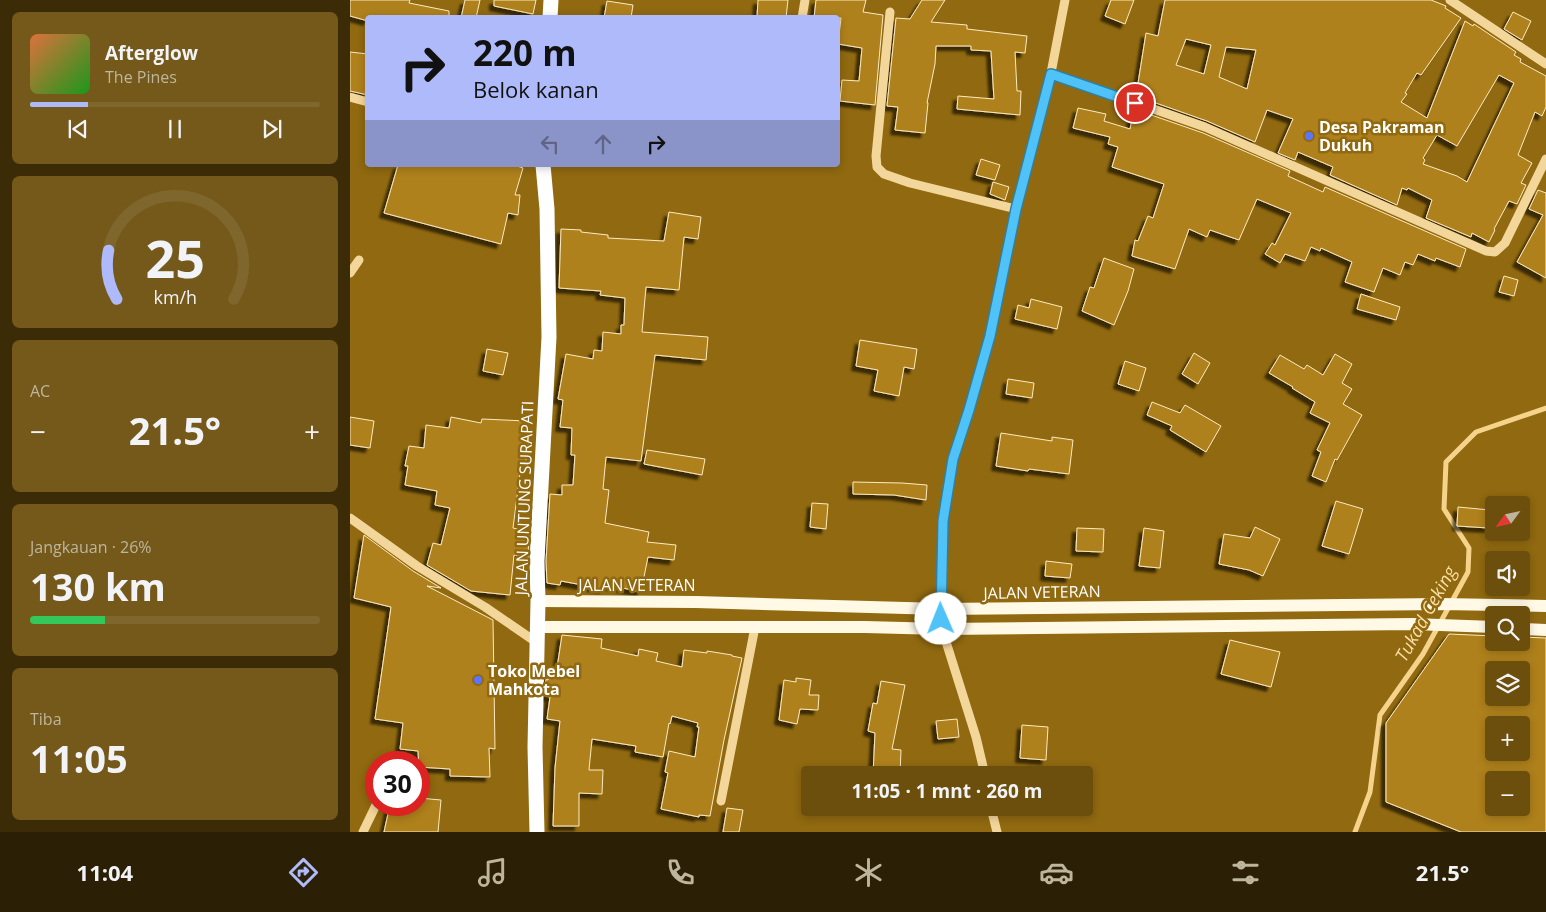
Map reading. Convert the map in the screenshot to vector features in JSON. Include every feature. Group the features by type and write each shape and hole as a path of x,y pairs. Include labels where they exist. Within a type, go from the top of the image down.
{"highway":[{"path":"550,15 551,0"},
{"name":"JALAN UNTUNG SURAPATI","path":"537,832 535,748 537,561 549,337 547,209 543,167"}],"main road":[{"name":"JALAN VETERAN","path":"538,601 696,602 941,609 1442,604 1546,606"},
{"path":"536,634 755,627 942,629 1413,624 1485,627"},
{"path":"1530,629 1546,630"}],"street":[{"path":"802,15 805,0"},
{"path":"983,766 976,736 942,629 943,521 953,459 990,336 1016,209 1051,74 1065,0"},
{"path":"1450,0 1546,64"},
{"path":"890,12 876,156 877,167 884,174 910,183 1016,209"},
{"path":"1051,74 1205,127 1486,251 1495,252 1505,243 1546,158"},
{"path":"350,97 365,101"},
{"path":"350,273 359,260"},
{"path":"350,518 417,566 485,608 536,634"},
{"path":"721,801 755,627"},
{"path":"363,832 371,816"},
{"path":"993,816 997,832"}],"building":[{"path":"350,0 410,0 409,3 449,11 449,15 365,15 365,20 350,16"},
{"path":"465,0 480,0 477,15 462,15"},
{"path":"494,0 536,0 533,14 494,6"},
{"path":"758,0 788,0 786,15 757,15"},
{"path":"816,0 866,0 863,12 883,15 875,105 840,101 842,80 859,81 862,48 840,44 840,15 814,15"},
{"path":"922,0 945,0 931,22 967,25 967,29 1027,36 1025,53 1015,52 1017,91 1021,91 1020,115 957,109 958,96 994,99 991,51 971,50 971,46 936,46 935,64 927,103 925,133 895,130 898,107 887,106 896,18 910,19"},
{"path":"1111,0 1134,0 1125,24 1105,16"},
{"path":"1165,0 1431,0 1446,6 1445,8 1461,18 1421,75 1417,73 1401,102 1427,118 1465,21 1473,26 1474,24 1516,52 1514,55 1521,59 1520,62 1546,76 1546,107 1542,116 1535,112 1518,155 1532,163 1521,183 1526,185 1517,204 1509,201 1489,242 1472,233 1471,237 1426,218 1432,200 1408,188 1407,190 1402,188 1397,205 1330,175 1333,167 1298,152 1295,160 1278,153 1293,119 1267,110 1255,142 1207,121 1136,96 1146,33 1158,36","holes":["1186,39 1211,45 1204,74 1176,65","1226,47 1256,50 1247,89 1219,77","1499,75 1514,83 1467,182 1457,176 1423,164 1425,160 1423,158 1437,135 1457,146"]},
{"path":"607,1 633,5 631,15 605,15"},
{"path":"1513,12 1531,21 1522,40 1504,29"},
{"path":"350,52 365,54 365,94 350,91"},
{"path":"1078,108 1106,114 1104,121 1130,129 1134,109 1203,133 1290,171 1288,176 1323,192 1325,187 1466,249 1460,267 1436,258 1435,261 1418,254 1413,265 1405,262 1400,275 1383,268 1374,292 1345,282 1352,262 1321,248 1320,251 1311,247 1305,261 1285,254 1280,263 1265,254 1272,243 1275,245 1291,213 1257,199 1239,240 1210,230 1207,237 1189,229 1175,269 1132,256 1135,240 1138,241 1148,216 1153,218 1164,184 1112,167 1118,147 1108,144 1110,137 1073,128"},
{"path":"981,159 1000,165 995,180 976,175"},
{"path":"397,167 523,168 515,195 520,195 518,215 508,213 501,244 384,213"},
{"path":"993,182 1009,187 1005,200 990,194"},
{"path":"1538,190 1546,193 1546,278 1517,262 1543,215 1529,209"},
{"path":"669,212 701,217 698,239 684,237 679,290 646,287 642,332 708,337 706,360 655,355 641,461 606,457 603,489 609,490 605,523 649,532 647,542 676,545 674,560 648,557 641,592 605,584 604,589 561,581 560,585 547,583 546,561 550,494 562,495 562,485 573,485 575,455 571,455 572,428 560,427 563,400 558,399 566,354 593,359 594,350 602,351 603,332 621,334 621,325 624,325 625,298 600,295 601,291 559,288 561,229 581,230 581,232 608,235 608,238 664,241"},
{"path":"1104,258 1134,269 1128,291 1114,325 1082,311 1090,287 1094,288"},
{"path":"1504,276 1518,280 1514,296 1499,292"},
{"path":"1361,294 1400,307 1396,320 1357,309"},
{"path":"1031,299 1062,307 1057,329 1015,319 1018,305 1029,308"},
{"path":"860,340 917,349 914,369 904,367 899,396 874,391 878,370 856,366"},
{"path":"487,349 508,353 503,375 483,371"},
{"path":"1194,353 1210,363 1198,384 1182,374"},
{"path":"1335,354 1352,364 1342,383 1352,389 1343,404 1362,415 1337,460 1335,459 1326,482 1312,476 1321,452 1317,450 1330,423 1310,413 1315,402 1269,373 1280,355 1304,369 1307,365 1323,375"},
{"path":"1125,361 1146,368 1139,391 1118,384"},
{"path":"1008,379 1034,383 1032,398 1006,394"},
{"path":"1152,402 1180,413 1185,405 1221,426 1206,452 1170,430 1172,426 1147,415"},
{"path":"350,417 374,421 370,448 350,445"},
{"path":"451,417 481,423 482,419 526,421 524,447 528,448 525,466 521,466 513,528 529,532 528,558 514,555 510,595 471,591 427,565 433,543 441,545 450,508 435,505 437,491 405,485 408,466 405,466 409,446 424,448 426,425 449,428"},
{"path":"1001,433 1052,441 1052,437 1073,440 1069,474 996,466"},
{"path":"647,450 705,459 702,475 644,464"},
{"path":"853,482 927,485 926,500 894,495 853,494"},
{"path":"1336,501 1363,509 1349,554 1322,546"},
{"path":"812,503 828,504 826,529 810,527"},
{"path":"1458,507 1485,510 1485,528 1457,526"},
{"path":"1255,527 1280,539 1263,576 1249,570 1219,564 1224,534 1250,538"},
{"path":"1077,528 1104,529 1103,552 1076,551"},
{"path":"1144,528 1164,531 1160,568 1139,566"},
{"path":"364,535 413,571 441,588 427,586 493,620 495,749 489,748 490,777 450,776 450,769 430,768 430,751 400,749 403,723 375,719 391,607 354,598"},
{"path":"1046,561 1072,564 1070,578 1045,576"},
{"path":"1449,634 1485,636 1485,651 1530,651 1530,637 1546,638 1546,832 1461,832 1386,802 1386,723"},
{"path":"562,635 602,639 601,648 638,656 639,649 658,653 656,661 682,667 684,650 707,653 707,651 742,658 710,816 699,815 699,817 661,809 668,773 665,772 669,751 695,757 699,727 697,727 698,723 672,716 663,757 635,752 636,746 592,739 589,770 603,770 602,794 579,793 579,826 553,826 555,768 560,721 547,719 550,697 545,696 546,679 548,680 550,667 557,668"},
{"path":"1230,640 1280,652 1271,687 1221,674"},
{"path":"796,678 811,680 809,695 819,695 818,710 800,709 797,724 779,720 784,680 796,682"},
{"path":"881,681 905,685 892,749 901,750 900,766 873,766 875,733 868,731 873,703 877,704"},
{"path":"957,719 959,737 938,739 936,721"},
{"path":"1022,725 1048,727 1046,760 1020,758"},
{"path":"430,799 441,800 438,832 384,832 388,816 430,816"},
{"path":"727,808 743,810 739,832 723,832"}],"waterway":[{"name":"Tukad Ceking","path":"1355,832 1370,792 1380,715 1423,654 1468,572 1469,548 1444,509 1446,462 1476,432 1546,408"}],"place":[{"name":"Desa Pakraman Dukuh","path":"1309,136"},
{"name":"Toko Mebel Mahkota","path":"478,680"}],"route":[{"path":"941,619 943,521 953,459 990,336 1016,209 1051,74 1135,103"}]}
